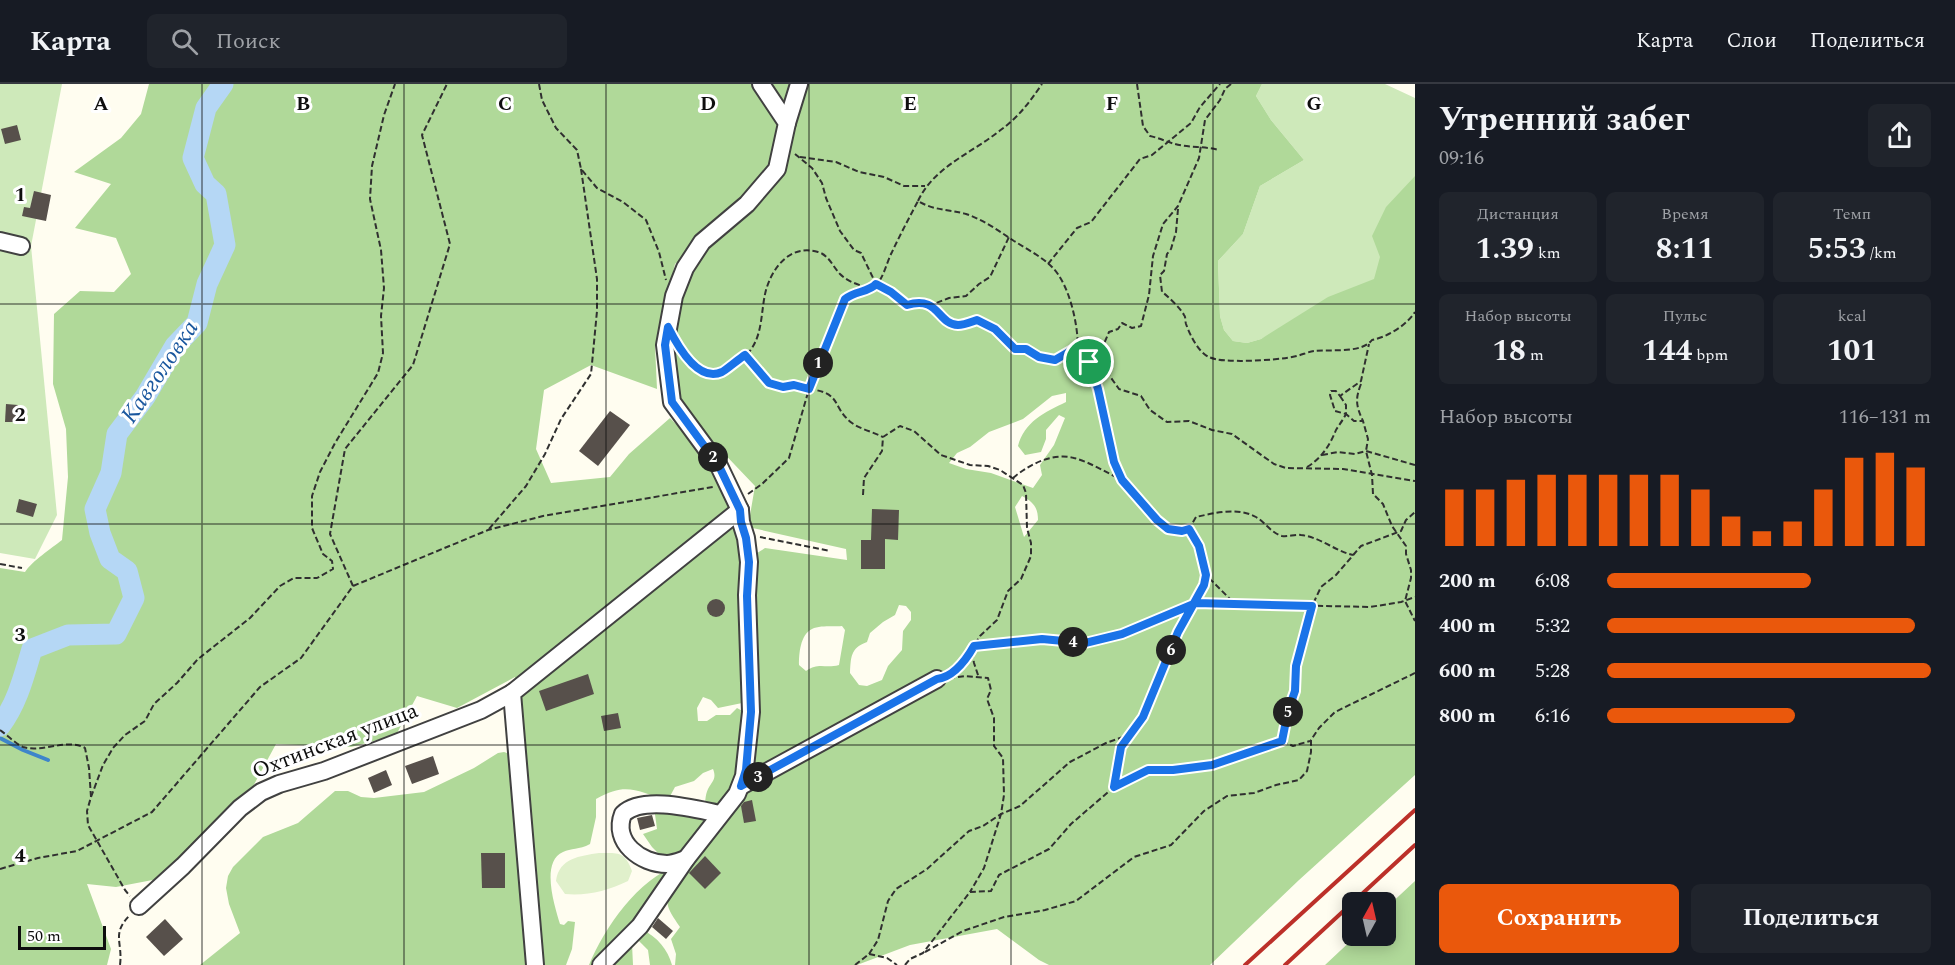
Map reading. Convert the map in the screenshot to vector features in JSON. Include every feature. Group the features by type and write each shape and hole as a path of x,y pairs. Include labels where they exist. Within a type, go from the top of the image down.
{"street":[{"path":"762,84 787,123"},
{"path":"601,965 640,926 686,859 737,794 746,770 751,712 747,596 749,562 746,538 738,505 719,466 672,402 665,345 674,296 685,268 702,242 747,204 777,169 787,123 799,84"},
{"path":"0,241 21,246"},
{"name":"Охтинская улица","path":"139,906 183,866 240,808 261,792 279,784 324,771 481,710 512,693 738,505"},
{"path":"741,786 937,679"},
{"path":"512,693 535,965"},
{"path":"686,859 665,864 649,861 635,854 627,847 623,839 621,824 623,814 635,807 652,805 681,807 720,814"}],"path":[{"path":"120,965 119,928 139,906 124,890 88,825 87,811 90,797 103,765 113,748 125,735 145,721 154,704 198,659 250,618 280,586 294,578 317,578 333,569 332,561 323,554 312,528 312,496 320,472 335,442 378,373 383,353 381,316 384,288 381,250 370,200 372,166 384,115 395,84"},
{"path":"353,586 330,534 345,448 413,365 450,244 422,135 447,84"},
{"path":"488,530 526,486 545,454 561,419 591,374 597,311 597,279 581,169 577,150 556,128 542,100 539,84"},
{"path":"738,505 789,458 809,389 845,299 853,293 872,289 876,284 925,186 966,152 997,133 1023,111 1042,84"},
{"path":"1137,84 1143,126 1150,136 1175,145 1219,150"},
{"path":"1048,264 1077,228 1091,222 1140,159 1152,155 1191,123 1200,107 1220,84"},
{"path":"1231,84 1205,120 1199,158 1178,206 1163,224 1153,256 1149,295 1141,326 1132,328 1122,323 1118,329 1109,332 1103,346 1104,368 1119,389 1141,396 1150,410 1167,422 1189,421 1232,435 1275,464 1287,468 1343,469 1415,481"},
{"path":"791,152 812,168 822,183 840,231 854,250 861,253 876,284 907,305 916,303 931,305 949,298 966,296 990,277 1009,237"},
{"path":"800,157 836,162 858,171 884,177 904,186 925,186"},
{"path":"581,169 597,188 623,202 646,220 659,252 664,278 674,296"},
{"path":"918,201 939,210 966,214 986,223 1054,268 1062,281 1073,311 1078,329 1078,349 1089,362 1098,389 1114,462 1122,480 1157,520 1168,529 1182,531 1189,529 1196,517 1242,512 1257,518 1268,529 1283,536 1300,535 1323,542 1338,551 1354,555"},
{"path":"1178,206 1176,232 1171,249 1167,254 1164,271 1160,275 1162,292 1170,297 1184,314 1191,336 1208,357 1218,360 1284,358 1315,351 1331,352 1369,344"},
{"path":"668,327 681,353 703,372 713,375 725,372 730,365 751,350 757,337 766,291 772,276 782,260 792,253 806,249 822,253 841,275 855,284 872,289"},
{"path":"931,305 952,323 959,325 977,320 995,329 1015,349 1026,349 1039,357 1055,360 1078,349"},
{"path":"1415,312 1411,319 1399,328 1372,340 1369,344 1356,397 1356,405 1368,439 1366,451 1372,475 1373,494 1383,504 1406,546 1411,570 1410,587 1405,601 1415,621"},
{"path":"745,355 769,383 783,387 794,385 823,391 833,396 852,423 883,437"},
{"path":"1089,362 1098,362 1103,359"},
{"path":"1340,396 1361,381"},
{"path":"1305,468 1314,463 1332,442 1346,414 1346,405 1336,391 1331,391 1335,411 1346,414 1354,421 1363,421"},
{"path":"883,437 900,426 914,431 941,455 970,465 988,466 1000,470 1023,485 1026,493 1027,528 1031,543 1031,556 1021,579 1008,591 997,620 980,636 965,661 946,678 988,678 991,690 987,699 993,718 994,746 1003,758 1004,795 1001,814 984,868 970,892 923,953"},
{"path":"863,495 864,478 882,451 883,437"},
{"path":"1319,457 1332,453 1354,454 1366,451 1415,465"},
{"path":"1013,478 1026,466 1061,456 1074,458 1122,480"},
{"path":"0,869 38,858 77,851 152,812 260,687 301,658 353,586 488,530 543,516 728,485"},
{"path":"1282,741 1295,691 1296,666 1312,606 1321,587 1336,575 1361,546 1401,531 1406,520 1415,512"},
{"path":"1114,787 1121,747 1143,717 1178,632 1204,585 1206,575 1199,546 1189,529"},
{"path":"746,538 770,537 830,550"},
{"path":"0,564 22,568"},
{"path":"1206,575 1234,603"},
{"path":"974,646 1042,639 1085,643 1122,634 1196,603 1370,607 1415,597"},
{"path":"972,650 979,678"},
{"path":"905,965 963,931 1004,917 1045,910 1076,901 1134,857 1171,845 1204,811 1227,796 1254,793 1299,780 1308,771 1311,740 1335,712 1415,673"},
{"path":"1,730 23,747 51,748 68,744 85,748 90,797"},
{"path":"855,965 869,954 878,940 888,901 896,889 927,869 969,831 1020,806 1070,762 1106,743 1131,734"},
{"path":"970,892 991,891 999,875 1048,849 1071,824 1114,787 1148,770 1173,770 1212,765 1282,741 1293,746 1311,740"},
{"path":"869,954 887,958 897,965"}],"green space":[{"path":"0,84 62,84 31,246 57,515 35,559 0,553"},
{"path":"149,84 760,84 785,124 782,146 788,123 763,84 1262,84 1256,96 1271,120 1304,160 1260,186 1243,234 1218,261 1220,316 1224,330 1233,341 1247,343 1261,339 1328,297 1374,279 1380,257 1372,236 1386,207 1415,176 1415,775 1299,880 1210,965 1049,965 997,929 910,945 857,965 675,965 676,954 671,939 680,927 668,906 669,892 695,850 681,856 662,857 643,834 657,829 654,807 676,808 714,816 717,819 740,793 748,773 754,719 749,595 750,562 754,555 765,548 847,560 846,549 748,527 755,486 714,443 679,399 674,345 682,292 701,243 675,264 655,346 657,389 591,365 544,390 536,449 551,483 610,477 629,454 670,418 707,456 738,509 737,521 747,562 747,702 718,708 711,700 703,697 697,708 698,721 707,721 716,715 730,715 737,708 748,714 740,785 736,794 719,813 705,811 706,794 714,778 713,769 703,773 694,781 675,787 668,800 640,791 624,789 596,799 596,817 590,844 563,852 556,857 552,865 551,885 560,924 564,925 568,921 575,922 572,949 566,965 538,965 515,677 457,708 417,696 396,735 351,747 276,744 250,792 163,878 116,887 87,884 111,949 107,965 0,965 0,568 25,572 37,559 62,540 68,477 66,429 53,384 54,314 80,291 114,292 131,274 116,238 75,228 111,184 74,172 121,138 141,114","holes":["1066,393 1066,402 1030,424 1018,446 1025,455 1041,452 1046,439 1046,430 1059,415 1065,418 1054,445 1040,465 1042,475 1033,488 991,473 966,469 949,463 957,453 970,447 989,432 1023,419 1052,396","1022,496 1036,508 1038,520 1024,537 1015,507","899,605 906,606 911,612 911,620 903,631 902,650 888,666 882,680 867,686 859,685 850,673 854,650 867,642 870,633 895,615","842,626 845,630 839,665 818,666 806,671 799,665 801,645 808,632 819,627"]},
{"path":"1262,84 1385,84 1415,98 1415,266 1261,339 1247,343 1233,341 1224,330 1220,316 1218,261 1243,234 1260,186 1304,160 1271,120 1256,96"},
{"path":"504,752 510,754 527,965 200,965 240,933 229,904 226,888 228,876 233,867 263,837 298,823 335,791 348,791 361,797 374,798 424,792"},
{"path":"620,854 627,860 632,871 628,881 597,892 565,894 556,881 561,867 585,855"},
{"path":"678,865 632,944 633,965 589,965 604,935 624,906 649,881"},
{"path":"1415,881 1415,965 1325,965 1345,946 1396,946 1396,899"},
{"path":"642,930 661,944 672,965 650,965 648,950 639,941"}],"building":[{"path":"17,125 21,140 5,144 1,129"},
{"path":"34,191 51,195 46,221 22,216 24,207 30,208"},
{"path":"6,404 18,405 16,422 5,422"},
{"path":"610,411 630,425 598,466 579,451"},
{"path":"19,499 37,504 33,517 16,512"},
{"path":"872,509 899,510 898,540 885,539 885,569 861,569 861,540 871,540"},
{"path":"712,599 720,599 725,604 723,615 712,617 707,612 707,604"},
{"path":"588,674 594,694 546,711 539,691"},
{"path":"618,713 621,728 604,731 601,716"},
{"path":"433,756 439,774 412,784 405,766"},
{"path":"386,770 392,785 374,793 368,778"},
{"path":"752,800 756,821 744,823 741,806 744,802"},
{"path":"652,815 655,826 640,830 637,818"},
{"path":"481,853 505,853 505,888 482,888"},
{"path":"705,856 721,873 705,889 689,873"},
{"path":"658,918 673,931 666,939 652,927"},
{"path":"165,919 183,939 164,956 146,937"}],"waterway":[{"name":"Кавголовка","path":"0,726 15,699 32,649 68,635 116,634 134,598 127,571 110,559 100,533 95,509 111,473 117,434 145,397 175,346 197,323 207,284 225,245 216,194 205,184 193,158 206,108 223,84"},
{"path":"0,738 48,760"}],"railway":[{"path":"1245,965 1415,810"},
{"path":"1285,965 1415,845"}],"route":[{"path":"1089,362 1078,349 1055,360 1039,357 1026,349 1015,349 995,329 977,320 959,325 952,323 931,305 916,303 907,305 876,284 872,289 853,293 845,299 809,389 794,385 783,387 769,383 745,355 730,365 725,372 713,375 703,372 681,353 668,327 665,345 672,402 719,466 740,510 746,538 749,562 747,596 751,712 746,770 741,786 937,679 946,678 965,661 974,646 1042,639 1085,643 1122,634 1196,603 1312,606 1296,666 1295,691 1282,741 1212,765 1173,770 1148,770 1114,787 1121,747 1143,717 1178,632 1196,603 1206,575 1199,546 1189,529 1182,531 1168,529 1157,520 1122,480 1114,462 1109,431 1089,362"}]}
